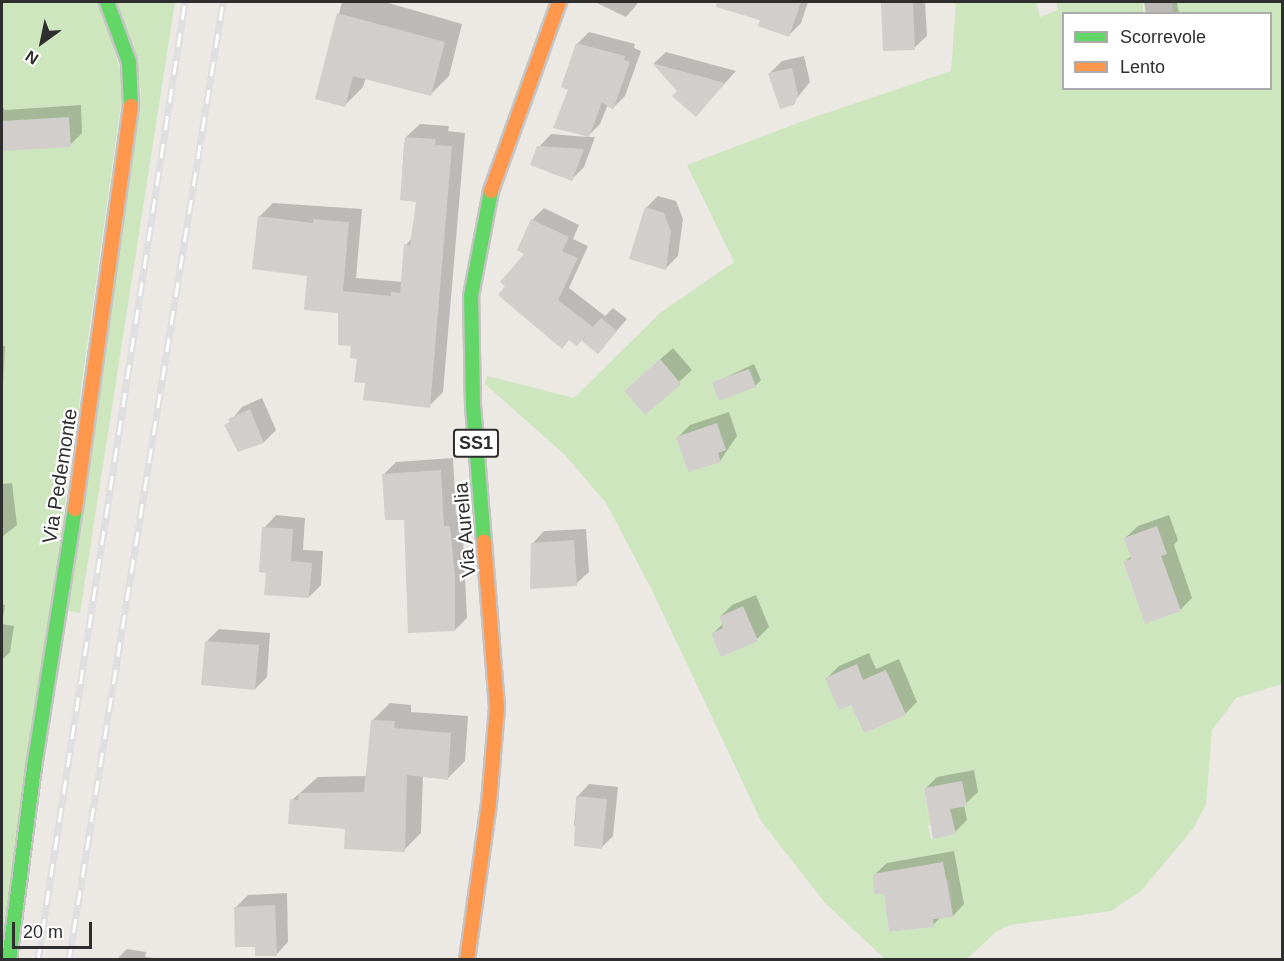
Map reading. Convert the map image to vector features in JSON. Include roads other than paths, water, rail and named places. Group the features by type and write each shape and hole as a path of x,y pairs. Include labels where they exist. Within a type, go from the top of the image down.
{"main road":[{"name":"Via Pedemonte","path":"9,960 34,767 99,358 130,123 133,83 129,62 107,2"},
{"name":"Via Aurelia","path":"467,960 490,793 497,707 472,406 471,296 483,219 500,161 559,2"}],"railway":[{"path":"38,960 185,2"},
{"path":"69,960 223,2"}]}
